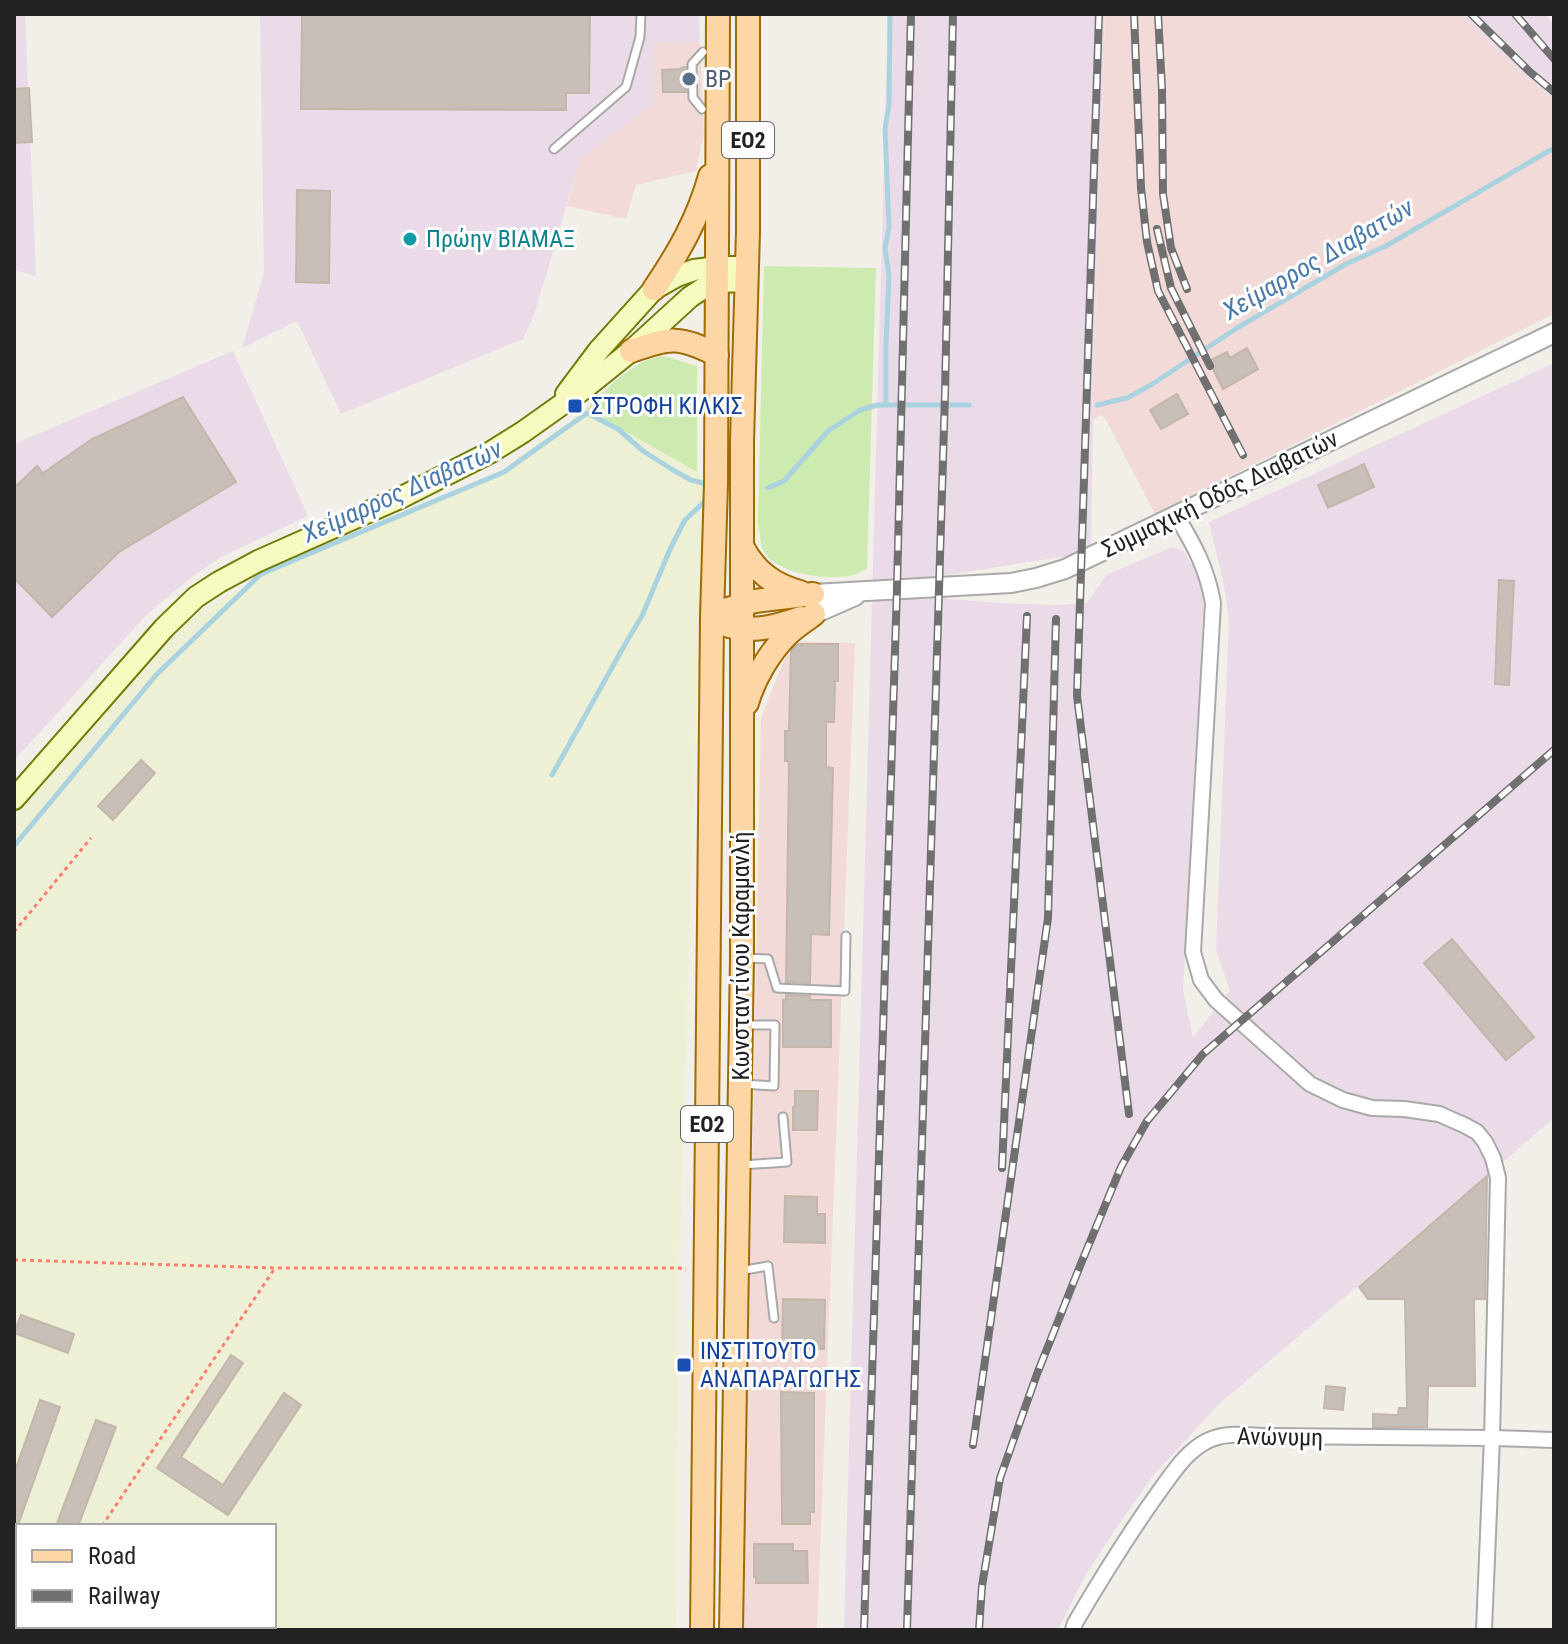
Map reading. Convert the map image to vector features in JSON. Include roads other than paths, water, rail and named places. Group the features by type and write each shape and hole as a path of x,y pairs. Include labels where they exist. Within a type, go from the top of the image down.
{"main road":[{"name":"ΕΟ2","path":"717,355 718,14"},
{"name":"ΕΟ2","path":"746,274 748,14"},
{"path":"557,407 594,357 654,289 678,253 707,184 717,147"},
{"path":"654,289 687,272 746,274"},
{"name":"Κωνσταντίνου Καραμανλή","path":"731,1630 742,958 741,604 746,274"},
{"path":"14,799 164,628 196,597 258,561 402,497 491,452 585,388 718,275"},
{"path":"631,351 653,343 675,340 717,355"},
{"name":"Κωνσταντίνου Καραμανλή","path":"702,1630 717,355"},
{"path":"742,546 749,559 770,580 798,592 813,604"},
{"path":"712,617 741,604 773,598 813,604"},
{"path":"712,617 741,630 770,628 813,604"},
{"path":"742,719 754,685 771,654 813,604"}],"street":[{"name":"Συμμαχική Οδός Διαβατών","path":"813,604 869,590 975,586 1036,578 1081,563 1554,333"},
{"path":"1176,515 1199,554 1210,581 1213,603 1193,952 1201,980 1216,1000 1310,1084 1343,1100 1372,1108 1439,1114 1477,1132 1493,1158 1498,1178 1484,1630"},
{"name":"Ανώνυμη","path":"1073,1630 1144,1513 1188,1452 1211,1439 1236,1434 1554,1440"}],"lane":[{"path":"554,149 626,87 640,37 641,14"},
{"path":"702,109 693,98 692,64 703,52"},
{"path":"742,958 768,959 777,988 845,991 846,936"},
{"path":"739,1084 774,1086 775,1025 741,1025"},
{"path":"738,1166 787,1162 783,1117"},
{"path":"737,1271 768,1266 774,1318"}],"waterway":[{"path":"886,405 889,276 885,248 889,228 885,129 889,104 890,14"},
{"name":"Χείμαρρος Διαβατών","path":"1097,405 1127,398 1151,385 1237,328 1554,148"},
{"name":"Χείμαρρος Διαβατών","path":"768,488 784,481 828,431 860,410 877,405 969,405"},
{"name":"Χείμαρρος Διαβατών","path":"14,846 157,674 261,574 504,472 587,413 618,429 643,451 673,470 706,484 705,501 685,520 642,616 552,775"}],"railway":[{"path":"864,1630 897,588 911,14"},
{"path":"907,1630 945,394 953,14"},
{"path":"1099,14 1077,696 1129,1114"},
{"path":"1134,14 1141,188 1147,242 1158,291 1243,455"},
{"path":"1158,14 1163,194 1171,248 1187,289"},
{"path":"1471,14 1554,92"},
{"path":"1515,14 1554,59"},
{"path":"1157,229 1171,288 1210,366"},
{"path":"1002,1168 1027,616"},
{"path":"973,1445 1048,918 1056,619"},
{"path":"979,1630 982,1586 1000,1478 1080,1266 1121,1167 1147,1121 1203,1054 1554,750"}],"place":[{"name":"BP","path":"689,79"},
{"name":"Πρώην ΒΙΑΜΑΞ","path":"410,239"},
{"name":"ΣΤΡΟΦΗ ΚΙΛΚΙΣ","path":"575,406"},
{"name":"ΙΝΣΤΙΤΟΥΤΟ ΑΝΑΠΑΡΑΓΩΓΗΣ","path":"684,1365"}]}
